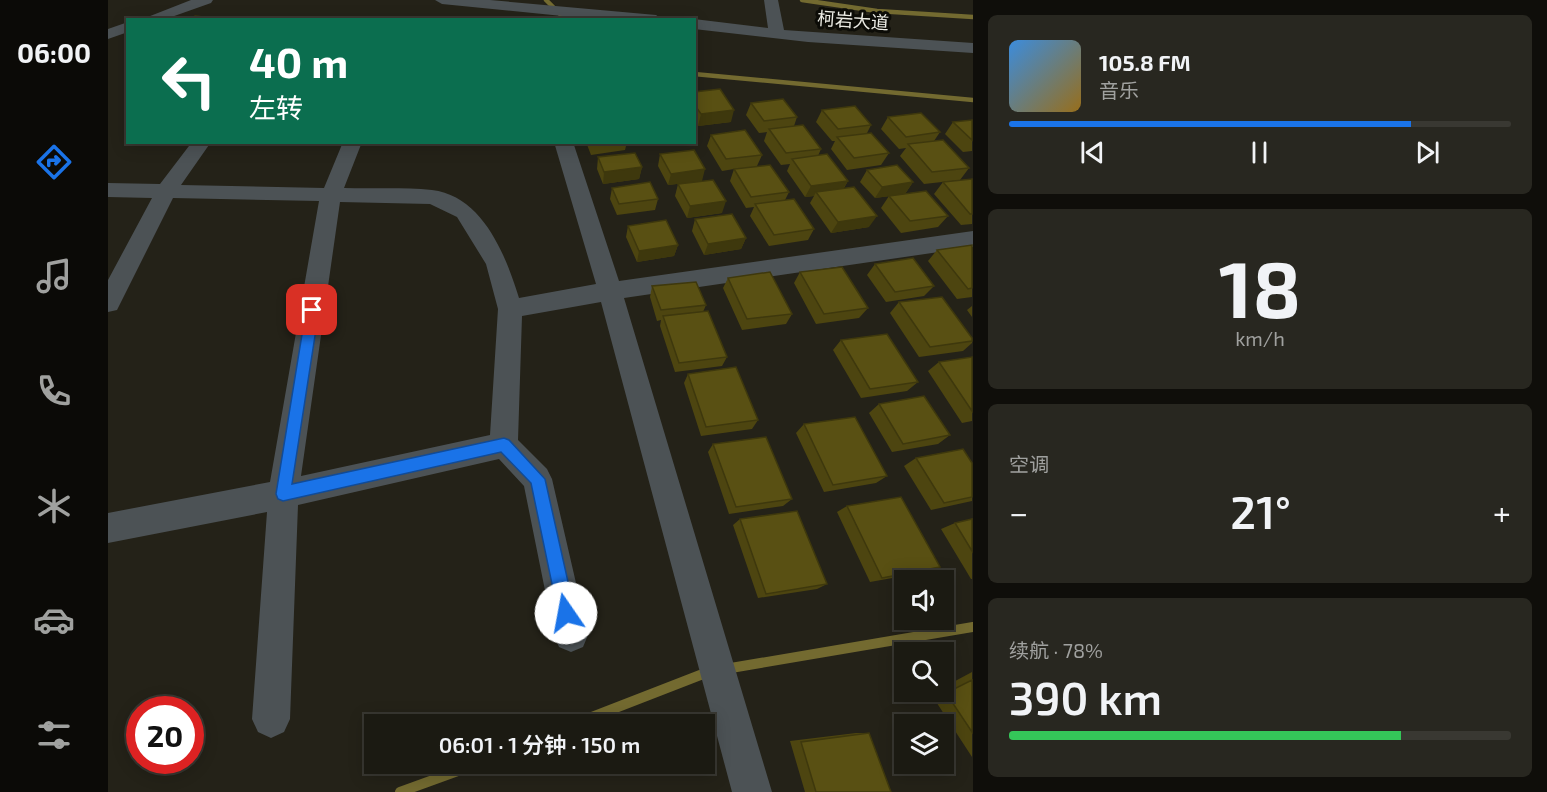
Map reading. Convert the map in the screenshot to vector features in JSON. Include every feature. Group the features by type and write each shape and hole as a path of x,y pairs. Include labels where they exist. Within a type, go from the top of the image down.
{"street":[{"path":"153,17 196,0"},
{"path":"153,17 206,0"},
{"path":"442,0 638,18"},
{"path":"771,0 777,33"},
{"path":"498,5 504,18"},
{"name":"柯岩大道","path":"696,24 972,48"},
{"path":"108,34 126,28"},
{"path":"108,303 166,191 201,144"},
{"path":"271,719 283,494 331,195 352,144"},
{"path":"564,144 610,291 752,792"},
{"path":"108,190 433,197 465,212 497,263 510,309 504,445 537,479 571,635"},
{"path":"510,309 610,291 972,239"},
{"path":"108,528 283,494 504,445"}],"building":[{"path":"720,89 734,110 701,114 696,107 696,92"},
{"path":"783,99 797,117 764,121 751,103"},
{"path":"855,106 871,125 838,129 822,110"},
{"path":"921,113 940,132 906,137 888,117"},
{"path":"972,120 972,140 953,122"},
{"path":"803,125 821,149 786,153 769,129"},
{"path":"745,130 762,155 726,159 711,135"},
{"path":"871,133 889,153 854,158 837,137"},
{"path":"943,140 969,168 932,172 908,144"},
{"path":"694,150 705,169 671,174 660,154"},
{"path":"635,153 642,167 604,172 598,157"},
{"path":"827,154 848,181 811,186 792,159"},
{"path":"770,165 789,192 751,197 734,169"},
{"path":"897,165 913,182 882,187 867,170"},
{"path":"972,179 972,214 970,214 943,182"},
{"path":"713,180 726,201 690,206 678,184"},
{"path":"650,182 658,199 619,204 612,188"},
{"path":"854,187 877,216 838,222 816,192"},
{"path":"926,191 948,216 910,221 889,196"},
{"path":"794,199 814,229 774,235 755,204"},
{"path":"732,214 746,238 708,244 695,219"},
{"path":"666,220 678,245 639,251 628,226"},
{"path":"972,245 972,288 968,289 937,250"},
{"path":"913,258 934,286 895,292 875,264"},
{"path":"842,267 868,308 824,314 800,272"},
{"path":"770,272 792,314 747,319 728,278"},
{"path":"696,282 706,305 661,310 652,286"},
{"path":"942,297 972,341 930,347 899,302"},
{"path":"708,311 727,357 679,363 663,316"},
{"path":"887,334 918,382 870,389 841,340"},
{"path":"972,357 972,411 939,362"},
{"path":"736,367 758,420 706,427 688,374"},
{"path":"924,396 950,435 903,444 879,404"},
{"path":"855,417 887,476 833,485 804,424"},
{"path":"766,437 792,499 736,507 713,444"},
{"path":"963,449 972,463 972,497 944,503 916,458"},
{"path":"901,497 940,567 924,570 894,570 894,576 882,578 847,506"},
{"path":"797,511 827,584 766,594 740,519"},
{"path":"972,519 972,551 955,523"},
{"path":"972,680 972,732 952,702 954,702 954,689"},
{"path":"869,733 891,792 816,792 801,742"}],"waterway":[{"path":"546,0 564,18"},
{"path":"802,0 877,11 973,17"},
{"path":"696,74 973,100"},
{"path":"725,669 973,627"},
{"path":"600,714 708,672"},
{"path":"400,792 450,774"}],"route":[{"path":"312,310 283,494 504,445 537,479 566,613"}]}
